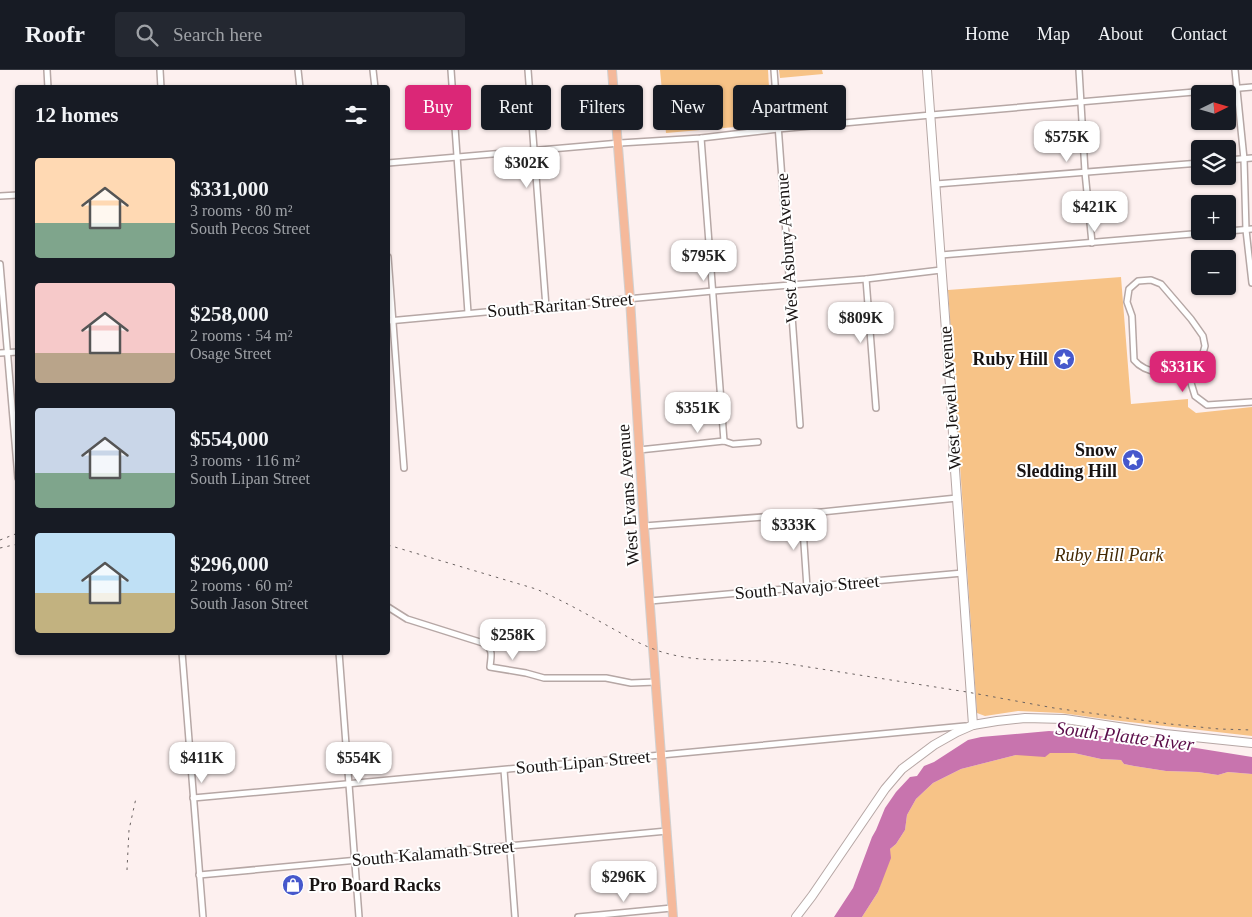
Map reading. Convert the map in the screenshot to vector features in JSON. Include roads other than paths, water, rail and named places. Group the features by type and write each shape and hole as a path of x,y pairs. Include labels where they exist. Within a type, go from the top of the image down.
{"main road":[{"name":"West Evans Avenue","path":"612,70 630,299 644,526 673,917"}],"street":[{"path":"47,70 48,85"},
{"path":"160,70 161,85"},
{"path":"298,70 300,85"},
{"path":"373,70 375,85"},
{"path":"451,70 468,313"},
{"path":"528,70 546,307"},
{"name":"West Asbury Avenue","path":"774,70 775,85"},
{"name":"West Jewell Avenue","path":"927,70 973,725"},
{"path":"1079,70 1085,172 1092,243"},
{"path":"1235,70 1236,85"},
{"path":"1252,87 1236,89 1244,159 1252,283"},
{"path":"846,123 1191,92"},
{"path":"390,163 618,143 701,138 769,130"},
{"name":"West Asbury Avenue","path":"778,130 800,426"},
{"path":"701,138 724,441"},
{"path":"1236,160 1252,158"},
{"path":"936,184 1191,164"},
{"path":"0,196 15,195"},
{"path":"941,255 1249,229"},
{"path":"0,264 15,440"},
{"name":"South Raritan Street","path":"390,321 866,279 942,270"},
{"path":"866,279 876,408"},
{"path":"1151,280 1161,284 1203,336 1205,346 1188,373 1167,374 1148,370 1137,364 1134,360 1132,316 1127,302 1129,289 1138,281 1151,280"},
{"path":"390,321 404,468"},
{"path":"0,353 15,352"},
{"path":"1188,373 1195,396 1207,405 1252,402"},
{"path":"639,450 724,441 732,444 758,442"},
{"path":"644,526 802,514 957,498"},
{"path":"802,514 807,588"},
{"name":"South Navajo Street","path":"650,601 963,573"},
{"path":"390,608 407,619 483,643 489,647 492,653 490,667 544,678 606,678 631,683 656,682"},
{"path":"182,655 202,917"},
{"path":"339,655 359,917"},
{"path":"796,917 896,775 934,745 973,725 1025,718 1065,719 1165,734 1252,743"},
{"name":"South Lipan Street","path":"193,798 973,725"},
{"path":"504,770 515,917"},
{"name":"South Kalamath Street","path":"199,875 667,831"},
{"path":"578,917 672,908"}],"railway":[{"path":"0,540 15,534"},
{"path":"0,548 15,545"},
{"path":"390,546 536,589 639,643 677,656 783,663 967,692 1054,708 1170,724 1252,730"},
{"path":"127,870 129,830 136,798"}],"place":[{"name":"Ruby Hill","path":"1064,359"},
{"name":"Snow Sledding Hill","path":"1133,460"},
{"name":"Pro Board Racks","path":"293,885"}],"park label":[{"name":"Ruby Hill Park","path":"1109,555"}],"water label":[{"name":"South Platte River","path":"1125,736"}]}
